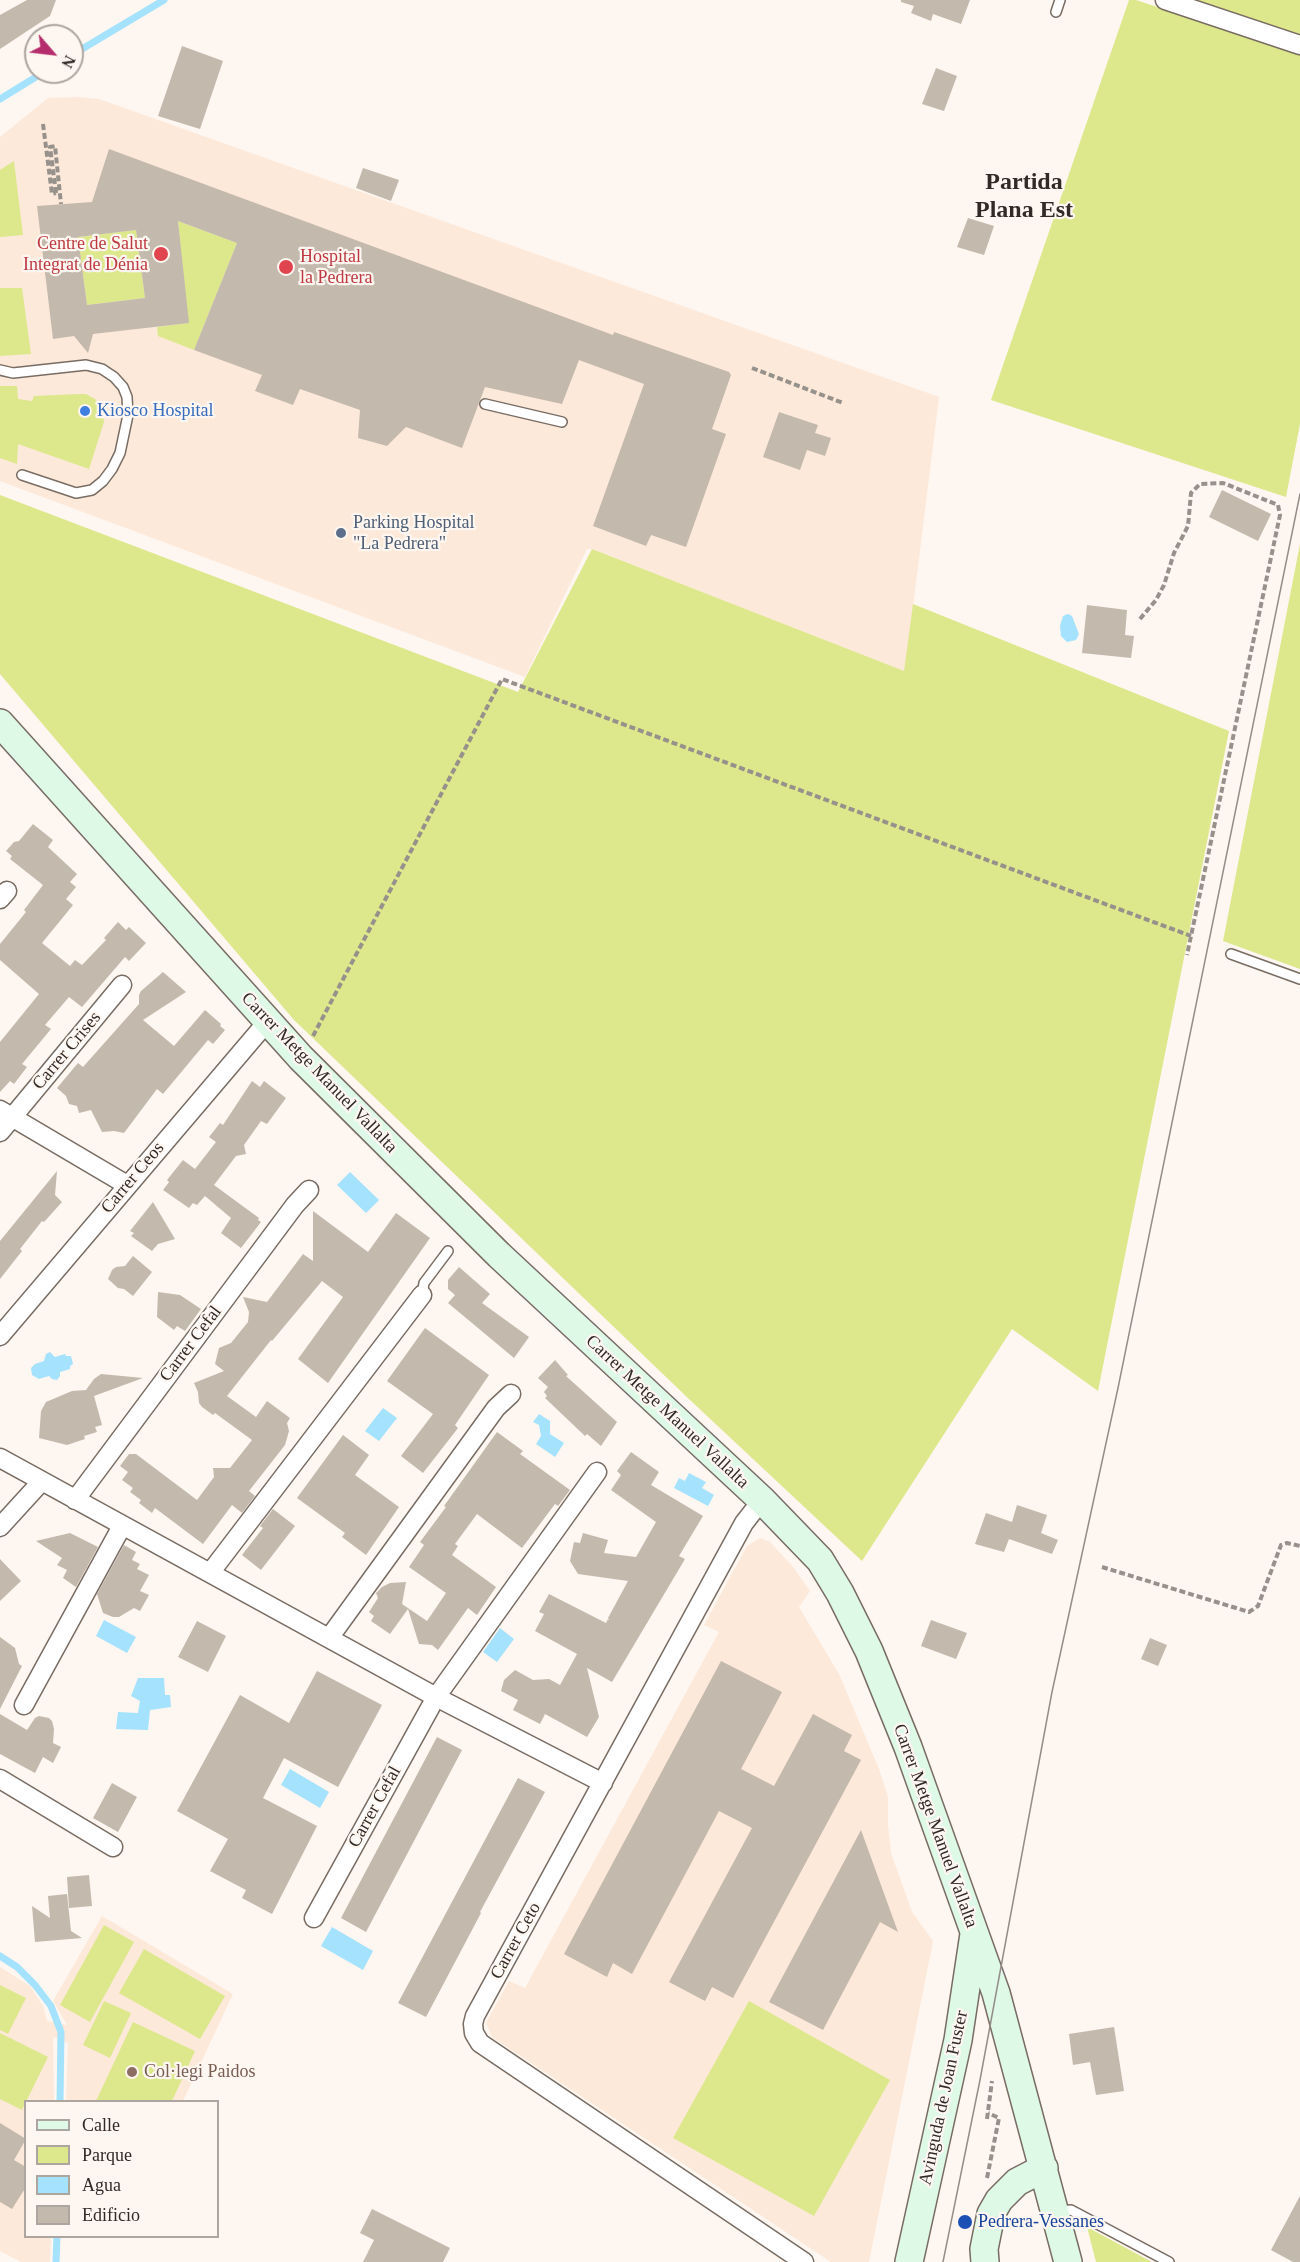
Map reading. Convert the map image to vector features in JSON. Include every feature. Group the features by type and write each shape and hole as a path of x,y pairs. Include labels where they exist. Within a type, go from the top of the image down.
{"street":[{"path":"1165,0 1300,45"},
{"name":"Carrer Metge Manuel Vallalta","path":"0,723 301,1058 499,1255 762,1500 820,1560 853,1617 869,1651 908,1747 996,1993 1068,2262"},
{"name":"Carrer Crises","path":"0,1132 6,1114 122,986"},
{"name":"Carrer Ceos","path":"0,1336 267,1022"},
{"path":"6,1114 127,1185"},
{"name":"Carrer Cefal","path":"75,1500 295,1205 309,1190"},
{"path":"210,1573 422,1295"},
{"path":"329,1638 496,1408 511,1394"},
{"path":"0,1458 436,1697 603,1783"},
{"name":"Carrer Cefal","path":"314,1918 436,1697 597,1472"},
{"path":"0,1527 42,1481"},
{"name":"Carrer Ceto","path":"762,1500 744,1523 475,2016 474,2033 480,2043 804,2262"},
{"path":"24,1705 122,1526"},
{"path":"0,1779 113,1847"},
{"name":"Avinguda de Joan Fuster","path":"909,2262 958,2040 974,1933"},
{"path":"985,2262 984,2249 990,2221 999,2200 1017,2182 1044,2168"}],"lane":[{"path":"1056,12 1060,0"},
{"path":"0,370 13,373 74,366 94,367 114,377 128,397 128,415 120,453 103,481 92,490 76,493 22,475"},
{"path":"485,404 562,422"},
{"path":"1231,954 1300,979"},
{"path":"422,1295 424,1283 448,1251"},
{"path":"1055,2211 1071,2210 1168,2262"}],"path":[{"path":"43,124 52,194 56,193 50,147 55,146 61,204"},
{"path":"752,368 843,403"},
{"path":"1140,619 1156,600 1164,585 1174,553 1188,526 1191,493 1200,484 1223,483 1278,504 1280,515 1188,955"},
{"path":"301,1058 502,679 1191,936"},
{"path":"1102,1566 1249,1612 1258,1606 1281,1545 1287,1543 1300,1546"},
{"path":"987,2119 992,2081"},
{"path":"985,2187 999,2118 988,2113"}],"shaded area":[{"name":"Hospital la Pedrera","path":"48,98 99,99 939,397 905,672 592,549 587,549 525,677 0,481 0,137"},
{"path":"760,1538 770,1542 794,1568 810,1591 799,1607 839,1674 879,1769 888,1797 891,1853 912,1912 933,1941 869,2262 831,2262 492,2037 486,2023 509,1981 525,1988 719,1632 704,1625 747,1546"},
{"name":"Col·legi Paidos","path":"102,1916 233,1994 183,2100 66,2100 68,2043 53,2037 54,2100 24,2100 24,2238 51,2238 50,2262 21,2262 0,2251 0,1967 30,1986 43,2006 47,2021 67,2025 53,2001"}],"green space":[{"path":"1129,0 1136,0 1300,54 1300,424 1286,497 991,400"},
{"path":"1191,0 1300,0 1300,36"},
{"path":"14,161 23,235 0,237 0,170"},
{"path":"178,221 237,243 194,350 158,336 157,327 188,323"},
{"path":"136,230 145,298 87,305 78,237"},
{"path":"0,288 22,288 31,354 0,356"},
{"path":"0,386 17,386 18,399 32,401 34,396 79,394 86,394 95,399 101,405 104,422 89,469 18,444 17,464 0,458"},
{"path":"0,495 518,692 592,549 904,671 913,604 1229,731 1098,1391 1012,1329 862,1561 690,1400 294,1020 0,674"},
{"path":"1300,544 1300,969 1223,941"},
{"path":"104,1925 134,1942 90,2022 60,2005"},
{"path":"144,1949 225,1996 200,2039 119,1993"},
{"path":"0,1985 26,1998 8,2034 0,2030"},
{"path":"104,2001 131,2013 110,2058 83,2045"},
{"path":"749,2001 890,2080 814,2216 673,2138"},
{"path":"133,2022 195,2051 172,2100 96,2100"},
{"path":"0,2033 48,2057 27,2100 24,2100 22,2110 0,2099"},
{"path":"1087,2227 1152,2262 1096,2262"}],"water":[{"path":"1068,614 1072,616 1079,634 1076,640 1067,642 1061,636 1060,626 1063,616"},
{"path":"350,1172 379,1200 366,1213 337,1185"},
{"path":"50,1352 55,1357 65,1354 71,1356 73,1364 70,1369 60,1372 57,1380 49,1376 39,1379 32,1375 31,1368 44,1361 46,1354"},
{"path":"383,1408 397,1418 379,1441 365,1431"},
{"path":"539,1414 550,1421 550,1434 564,1443 555,1457 536,1444 541,1436 539,1425 533,1422"},
{"path":"689,1473 706,1482 702,1488 714,1495 708,1506 674,1488 679,1478 685,1481"},
{"path":"104,1620 136,1637 127,1653 96,1636"},
{"path":"500,1628 514,1639 497,1662 483,1652"},
{"path":"138,1678 164,1678 165,1695 170,1695 171,1707 150,1710 148,1730 116,1729 118,1712 138,1713 140,1701 131,1696"},
{"path":"290,1769 329,1792 320,1808 281,1785"},
{"path":"332,1927 373,1951 363,1970 321,1946"}],"building":[{"path":"27,0 56,0 50,16 38,24 24,24 24,33 0,49 0,15"},
{"path":"901,0 970,0 961,24 933,14 931,21 911,13 914,6 901,2"},
{"path":"182,46 223,61 200,129 158,116"},
{"path":"936,68 957,76 944,111 922,104"},
{"path":"109,149 613,335 614,332 729,372 731,375 712,429 726,434 686,547 651,535 646,546 593,526 644,384 579,360 562,404 485,387 462,448 406,427 387,446 358,438 360,410 300,389 293,405 255,391 262,375 194,350 237,243 178,221 189,323 93,334 88,353 74,336 53,339 37,206 92,202","holes":["136,230 145,298 87,305 78,237"]},
{"path":"363,168 399,180 391,201 356,188"},
{"path":"968,218 994,226 984,255 957,247"},
{"path":"779,412 818,425 815,433 831,438 825,456 807,450 800,470 763,457"},
{"path":"1222,490 1271,514 1258,541 1209,517"},
{"path":"1087,605 1127,610 1125,635 1134,636 1131,658 1082,653"},
{"path":"33,824 53,840 48,847 77,874 70,882 76,887 66,899 73,905 42,943 70,966 75,960 82,965 106,940 104,938 118,922 126,930 129,927 146,943 129,961 125,957 82,1007 69,997 45,1025 51,1029 22,1064 27,1067 14,1084 10,1081 0,1092 0,1042 39,994 0,960 0,944 26,912 24,910 43,885 10,859 12,856 6,851 14,842 19,841"},
{"path":"163,972 186,992 143,1020 174,1046 205,1010 225,1030 213,1044 208,1040 163,1094 157,1089 124,1133 102,1132 91,1110 79,1113 77,1106 69,1104 66,1096 57,1088 78,1063 83,1067 139,1004 141,991"},
{"path":"252,1081 260,1087 264,1081 286,1098 267,1124 261,1121 244,1145 246,1154 236,1156 214,1185 259,1218 261,1222 241,1248 221,1233 231,1218 205,1196 197,1205 193,1203 189,1208 163,1190 169,1182 167,1180 183,1160 195,1169 216,1142 209,1137 220,1123 223,1125"},
{"path":"57,1171 55,1195 62,1202 44,1222 42,1221 0,1279 0,1241"},
{"path":"153,1202 175,1239 158,1244 152,1251 131,1236 134,1233 130,1231"},
{"path":"313,1211 368,1252 396,1213 430,1238 328,1383 298,1359 343,1297 322,1281 227,1396 256,1417 267,1401 290,1418 287,1423 289,1431 285,1445 249,1491 255,1496 242,1513 232,1505 203,1544 155,1508 152,1513 139,1503 141,1500 130,1492 133,1488 122,1480 128,1472 120,1466 129,1454 136,1454 197,1500 214,1477 213,1468 230,1468 252,1440 215,1413 213,1415 202,1407 194,1383 224,1371 215,1364 219,1348 231,1343 248,1322 249,1312 243,1297 267,1302 303,1254 313,1261"},
{"path":"133,1256 152,1272 133,1296 124,1289 118,1288 108,1279 112,1270 125,1266"},
{"path":"459,1267 490,1294 482,1303 529,1337 514,1358 448,1303 455,1295 448,1289 448,1280"},
{"path":"158,1292 180,1295 201,1309 185,1331 177,1326 174,1330 157,1317"},
{"path":"425,1328 489,1375 455,1425 458,1428 423,1473 401,1456 433,1414 387,1381"},
{"path":"555,1360 568,1375 566,1376 617,1422 601,1446 587,1434 585,1436 545,1398 547,1396 544,1392 548,1387 538,1378"},
{"path":"101,1374 143,1378 94,1396 102,1425 95,1427 97,1432 84,1436 85,1439 67,1445 39,1438 41,1411 46,1402 72,1391 86,1390"},
{"path":"497,1432 523,1451 520,1454 570,1490 558,1506 555,1504 522,1548 477,1514 455,1544 458,1546 452,1555 496,1587 477,1615 468,1608 438,1650 432,1645 419,1644 408,1609 390,1634 371,1621 374,1616 369,1612 378,1598 376,1593 390,1583 406,1582 402,1604 427,1621 446,1593 409,1567 424,1545 420,1542"},
{"path":"343,1435 369,1455 355,1475 399,1507 366,1555 342,1537 345,1533 297,1498"},
{"path":"631,1452 659,1472 651,1485 703,1516 679,1556 685,1559 612,1682 587,1668 599,1717 587,1737 545,1714 540,1724 513,1710 518,1700 501,1691 504,1680 515,1670 533,1680 549,1679 560,1685 577,1654 535,1631 544,1614 539,1612 549,1594 606,1623 608,1619 610,1621 608,1618 628,1581 578,1574 570,1561 574,1542 580,1543 583,1533 608,1540 604,1553 636,1557 656,1522 611,1490 621,1475 617,1471"},
{"path":"1017,1505 1047,1515 1041,1533 1058,1540 1052,1554 1009,1539 1004,1552 975,1544 986,1513 1012,1522"},
{"path":"273,1509 295,1526 261,1570 242,1555 263,1528 260,1526"},
{"path":"70,1533 98,1547 76,1587 63,1578 67,1570 57,1565 62,1558 36,1541"},
{"path":"124,1545 136,1552 132,1560 140,1564 137,1569 149,1575 140,1591 149,1595 140,1611 134,1608 119,1617 113,1617 103,1613 97,1594"},
{"path":"0,1559 21,1581 0,1601"},
{"path":"931,1620 967,1633 956,1659 921,1646"},
{"path":"197,1621 226,1636 208,1672 178,1657"},
{"path":"0,1637 15,1648 19,1664 22,1666 0,1709"},
{"path":"1150,1638 1167,1645 1158,1666 1141,1659"},
{"path":"721,1661 782,1692 741,1769 774,1786 813,1714 852,1735 844,1751 861,1760 733,1998 712,1987 705,2001 669,1982 752,1828 719,1811 632,1974 613,1963 607,1977 564,1954"},
{"path":"317,1671 382,1705 338,1787 284,1758 263,1798 317,1826 272,1914 242,1898 246,1890 210,1871 228,1839 177,1811 240,1695 289,1723"},
{"path":"0,1714 27,1730 35,1718 39,1716 49,1718 54,1729 53,1743 61,1747 53,1763 43,1757 35,1773 0,1754"},
{"path":"437,1737 462,1750 366,1932 341,1918"},
{"path":"518,1778 545,1792 426,2017 398,2003"},
{"path":"112,1783 137,1797 118,1832 93,1818"},
{"path":"861,1830 898,1932 880,1922 823,2030 769,2002"},
{"path":"89,1875 92,1906 69,1908 67,1877"},
{"path":"67,1894 71,1931 82,1938 35,1942 32,1906 50,1918 48,1896"},
{"path":"1114,2027 1124,2091 1096,2095 1090,2062 1073,2065 1069,2034"},
{"path":"0,2123 24,2138 24,2142 14,2160 24,2166 24,2190 12,2209 0,2202"},
{"path":"1300,2196 1300,2262 1293,2262 1271,2250"},
{"path":"372,2209 450,2248 443,2262 363,2262 374,2240 360,2233"}],"waterway":[{"path":"84,48 164,0"},
{"path":"0,99 24,84"},
{"path":"0,1956 17,1967 51,2006 61,2032 60,2100"},
{"path":"56,2262 57,2238"}],"tram line":[{"path":"943,2262 980,2080 1052,1692 1118,1388 1300,494"}],"place":[{"name":"Centre de Salut Integrat de Dénia","path":"161,254"},
{"name":"Hospital la Pedrera","path":"286,267"},
{"name":"Kiosco Hospital","path":"85,411"},
{"name":"Parking Hospital \"La Pedrera\"","path":"341,533"},
{"name":"Col·legi Paidos","path":"132,2072"},
{"name":"Pedrera-Vessanes","path":"965,2222"}],"district":[{"name":"Partida Plana Est","path":"1024,197"}]}
